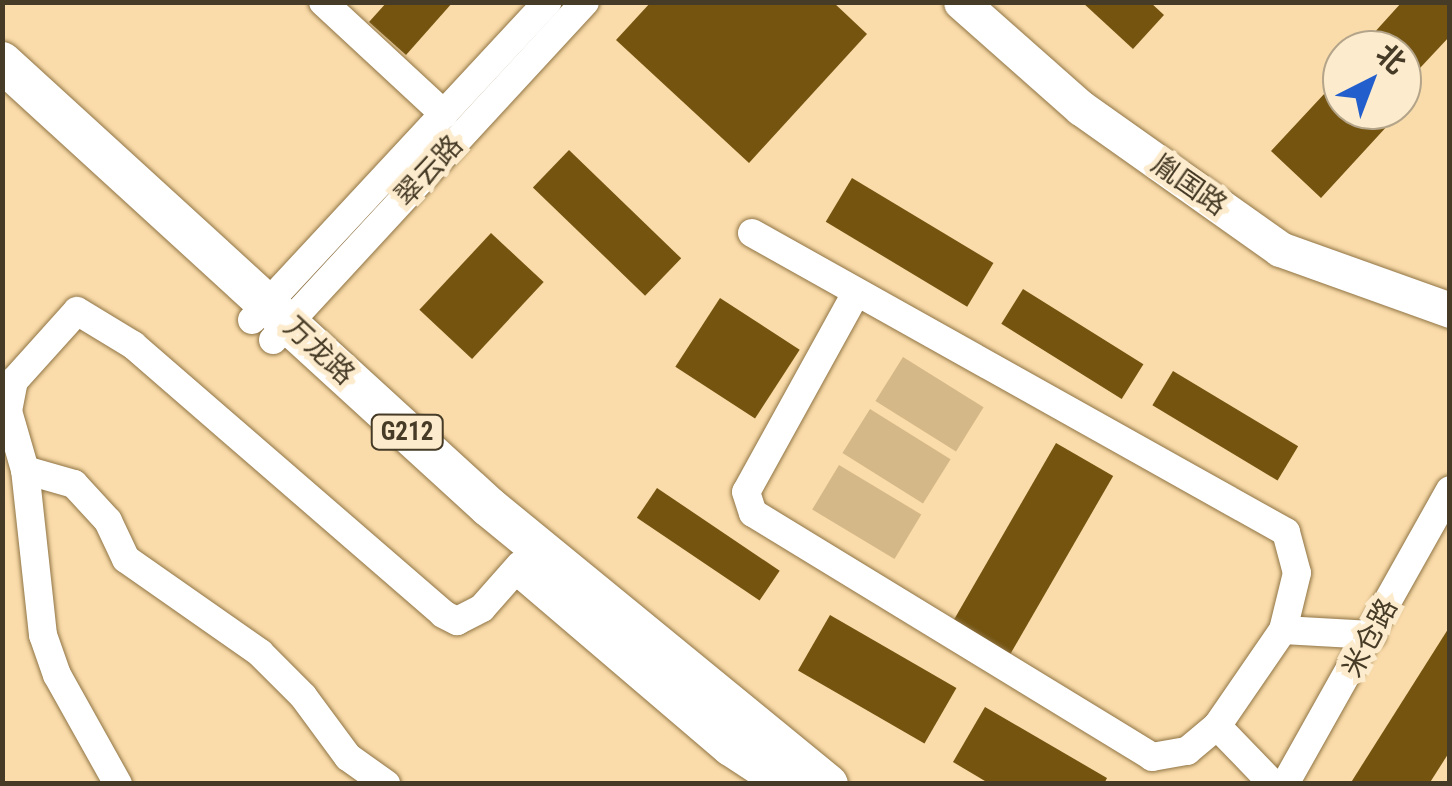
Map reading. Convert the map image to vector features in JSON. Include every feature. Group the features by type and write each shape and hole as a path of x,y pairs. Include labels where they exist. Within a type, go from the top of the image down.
{"highway":[{"name":"万龙路","path":"2,62 520,565 732,746 789,784"},
{"name":"万龙路","path":"2,92 489,507 828,784"}],"main road":[{"name":"胤国路","path":"962,2 1080,108 1280,249 1450,310"}],"street":[{"path":"323,2 444,114"},
{"name":"翠云路","path":"271,322 444,114 547,2"},
{"name":"翠云路","path":"271,322 586,2"},
{"path":"752,233 1286,532 1296,573 1283,630 1217,726 1187,751 1152,757 752,512 746,492 856,294"},
{"path":"118,784 57,675 43,635 25,470 8,411 14,381 77,311 133,345 443,614 456,621 482,608 520,565"},
{"path":"25,470 74,484 108,521 126,559 260,654 303,696 348,757 386,784"},
{"name":"米仓路","path":"1285,784 1450,490"},
{"path":"1283,630 1372,635"},
{"path":"1217,726 1274,784"}],"shaded area":[{"path":"903,357 984,407 956,451 875,401"},
{"path":"870,409 951,459 923,503 842,453"},
{"path":"839,465 921,514 895,559 812,510"}],"building":[{"path":"387,2 453,2 406,55 369,22"},
{"path":"651,2 833,2 867,34 749,163 616,40"},
{"path":"1082,2 1150,2 1164,15 1133,49"},
{"path":"1402,2 1450,2 1450,36 1422,66 1422,30 1377,30"},
{"path":"1322,96 1322,130 1383,130 1321,198 1271,151"},
{"path":"569,150 681,258 645,296 533,187"},
{"path":"852,178 993,263 967,307 826,222"},
{"path":"491,233 544,282 472,359 419,310"},
{"path":"1023,289 1143,364 1122,399 1001,324"},
{"path":"720,298 800,350 755,419 675,367"},
{"path":"1173,371 1298,446 1278,480 1152,405"},
{"path":"1056,443 1113,476 1007,660 950,627"},
{"path":"657,488 780,571 760,601 637,518"},
{"path":"830,615 956,688 924,743 798,670"},
{"path":"1450,626 1450,751 1429,784 1350,784"},
{"path":"985,707 1107,778 1104,784 990,784 953,762"}]}
